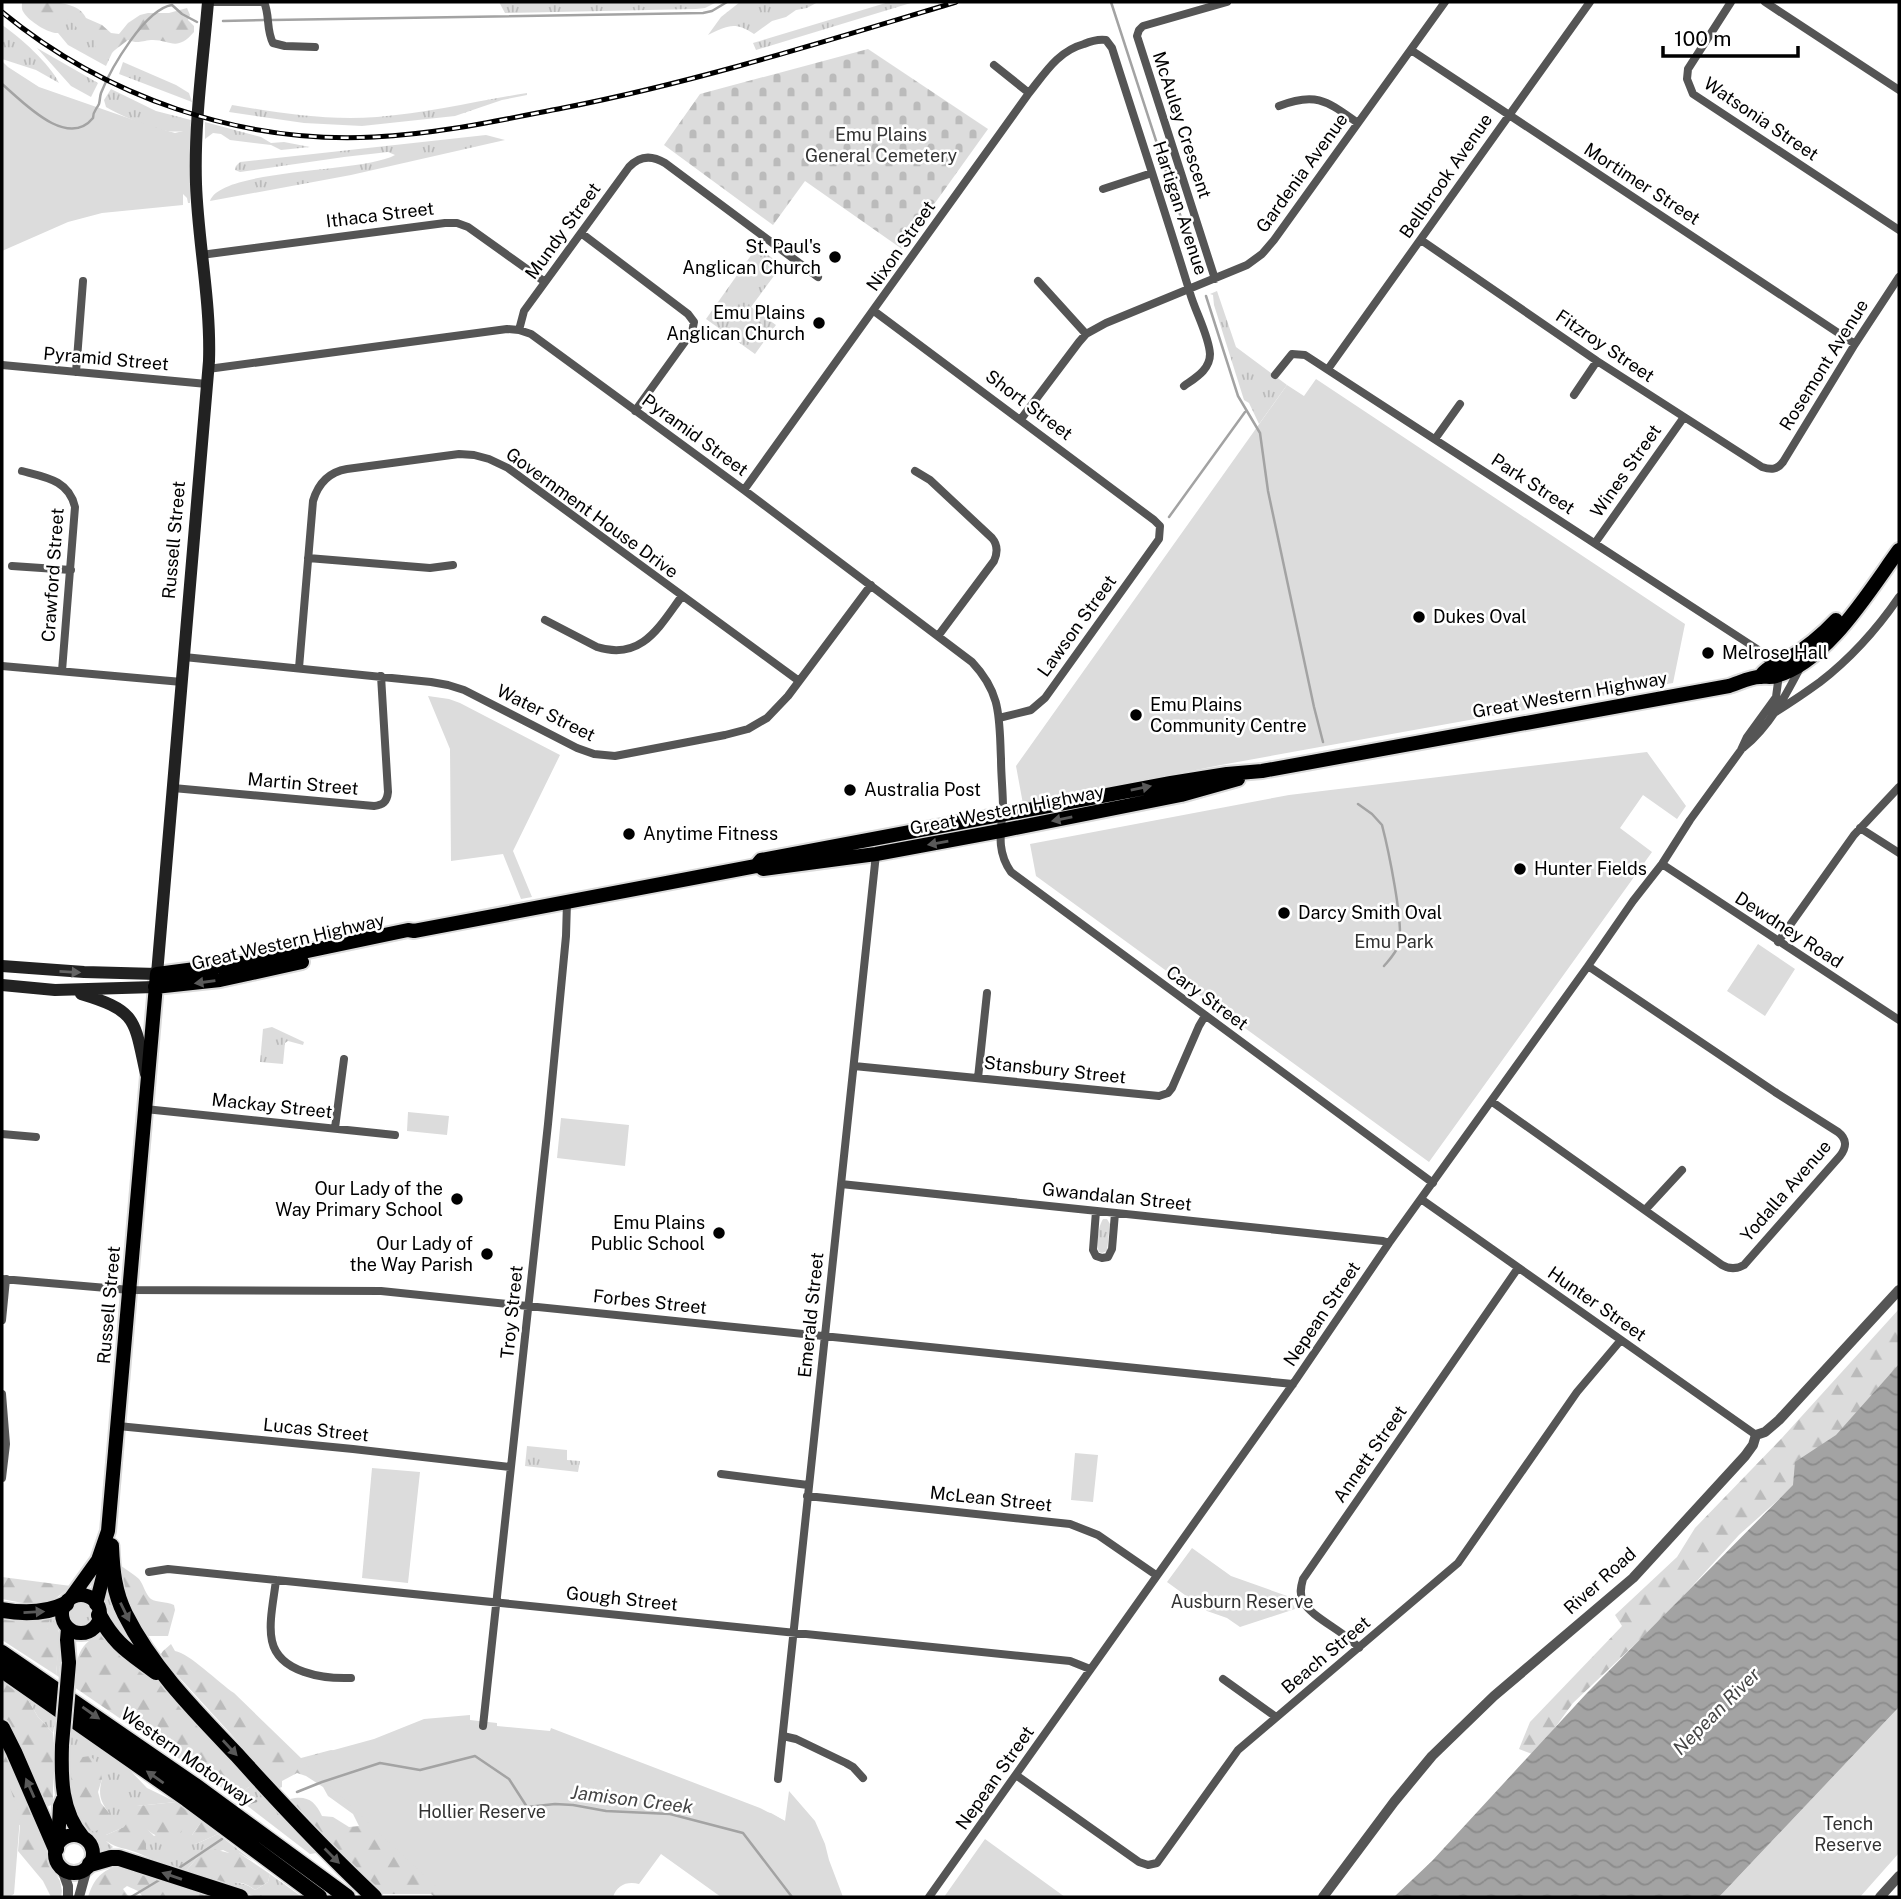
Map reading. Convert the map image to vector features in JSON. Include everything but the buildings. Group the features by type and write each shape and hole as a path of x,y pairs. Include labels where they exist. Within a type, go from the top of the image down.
{"highway":[{"name":"Great Western Highway","path":"1775,671 1832,625 1859,594 1899,539"},
{"name":"Great Western Highway","path":"756,866 761,860 1182,781 1262,771 1729,686 1803,663 1821,649 1839,631 1899,550"},
{"name":"Great Western Highway","path":"156,981 212,981 276,968 409,935 414,931 756,866 763,869 876,854 1000,831 1181,795 1262,771"},
{"name":"Russell Street","path":"98,1610 110,1539 156,981"},
{"name":"Russell Street","path":"68,1602 110,1539"},
{"path":"110,1539 113,1578 120,1603 134,1631 168,1682 291,1814 374,1897"},
{"path":"2,1610 38,1612 53,1609 77,1596 91,1599 107,1630 120,1645 168,1682"},
{"path":"68,1602 62,1616 68,1628 69,1663 62,1745 63,1798 72,1821 93,1852 89,1866"},
{"path":"68,1628 83,1633 94,1627 98,1610"},
{"path":"69,1663 83,1633"},
{"name":"Western Motorway","path":"2,1653 99,1718 217,1812 240,1837 319,1897"},
{"name":"Western Motorway","path":"2,1670 217,1812 255,1829 347,1897"},
{"path":"2,1728 57,1847"},
{"path":"63,1798 56,1860 67,1872 78,1873 89,1866 119,1858 240,1897"},
{"path":"57,1847 66,1837 83,1837"}],"main road":[{"name":"Russell Street","path":"156,981 208,369 195,142 208,2"},
{"name":"Great Western Highway","path":"2,966 156,981"},
{"name":"Great Western Highway","path":"2,985 68,990 156,981"},
{"name":"Russell Street","path":"68,990 106,1001 125,1012 136,1031 148,1082"}],"street":[{"path":"208,2 265,5 268,31 273,43 315,47"},
{"name":"McAuley Crescent","path":"1215,279 1137,36 1140,27 1227,2"},
{"name":"Gardenia Avenue","path":"1021,419 1086,334 1106,323 1247,265 1268,248 1445,2"},
{"name":"Bellbrook Avenue","path":"1328,369 1590,2"},
{"name":"Watsonia Street","path":"1731,2 1688,69 1687,79 1693,94 1899,230"},
{"path":"1765,2 1899,90"},
{"name":"Nixon Street","path":"744,490 1029,93 1065,51 1099,39"},
{"name":"Hartigan Avenue","path":"1099,39 1106,40 1112,48 1208,344 1210,354 1205,369 1184,386"},
{"name":"Mortimer Street","path":"1411,50 1855,344"},
{"path":"994,65 1029,93"},
{"path":"1279,106 1294,101 1318,99 1328,102 1358,123"},
{"name":"Mundy Street","path":"519,330 524,312 545,282 629,167 643,157 656,158 666,163 818,277"},
{"path":"1103,189 1152,173"},
{"name":"Ithaca Street","path":"201,255 457,223 468,227 545,282"},
{"path":"581,233 688,314 694,322 692,332 635,411"},
{"name":"Fitzroy Street","path":"1421,240 1684,418 1762,467 1775,469"},
{"name":"Rosemont Avenue","path":"1775,469 1783,461 1899,277"},
{"path":"76,372 83,281"},
{"path":"1038,281 1086,334"},
{"name":"Short Street","path":"874,311 1159,523 1160,528"},
{"path":"208,369 519,330"},
{"name":"Pyramid Street","path":"519,330 531,334 744,490 972,662 987,681 997,704 1002,815"},
{"name":"Park Street","path":"1275,375 1289,356 1305,355 1757,649 1775,671"},
{"path":"1574,395 1597,360"},
{"name":"Pyramid Street","path":"2,365 207,384"},
{"path":"1435,439 1460,404"},
{"name":"Wines Street","path":"1595,544 1684,418"},
{"name":"Government House Drive","path":"299,668 315,494 323,481 347,468 467,454 489,459 508,468 799,681"},
{"name":"Crawford Street","path":"22,471 60,483 73,499 75,514 62,671"},
{"path":"915,471 930,480 992,538 997,546 994,561 938,636"},
{"name":"Lawson Street","path":"999,718 1024,713 1041,703 1159,539 1160,528"},
{"path":"308,558 430,568 453,565"},
{"path":"12,566 71,570"},
{"name":"Water Street","path":"184,657 431,681 456,687 571,746 615,756 725,736 748,729 767,718 799,681 871,585"},
{"path":"545,620 597,646 624,650 640,645 651,636 682,596"},
{"path":"1774,713 1821,681 1850,656 1881,622 1899,597"},
{"name":"Nepean Street","path":"1741,750 1751,742 1774,713 1790,690 1803,663"},
{"path":"2,666 181,682"},
{"name":"Nepean Street","path":"929,1897 1293,1384 1389,1243 1741,750 1747,737 1776,697 1775,671"},
{"name":"Martin Street","path":"173,788 374,806 383,804 388,792 381,676"},
{"path":"1778,942 1860,828 1899,787"},
{"name":"Cary Street","path":"1002,815 1002,855 1015,877 1433,1183"},
{"path":"1860,828 1899,853"},
{"name":"Emerald Street","path":"778,1779 876,854"},
{"name":"Dewdney Road","path":"1662,864 1899,1020"},
{"name":"Troy Street","path":"483,1726 566,936 566,902"},
{"name":"Yodalla Avenue","path":"1491,1101 1722,1265 1732,1268 1741,1266 1840,1156 1845,1141 1838,1132 1588,966"},
{"path":"978,1078 987,993"},
{"name":"Stansbury Street","path":"853,1066 1164,1095 1172,1088 1205,1016"},
{"path":"335,1128 344,1059"},
{"name":"Mackay Street","path":"145,1109 394,1135"},
{"path":"2,1134 36,1137"},
{"path":"1645,1210 1682,1170"},
{"name":"Gwandalan Street","path":"841,1184 1389,1243"},
{"name":"Hunter Street","path":"1421,1199 1756,1434"},
{"path":"1096,1211 1094,1250 1096,1256 1102,1258 1108,1257 1112,1251 1115,1213"},
{"name":"Annett Street","path":"1359,1648 1304,1604 1301,1592 1303,1579 1518,1268"},
{"path":"2,1320 4,1279"},
{"name":"Forbes Street","path":"4,1279 130,1290 374,1291 1293,1384"},
{"name":"River Road","path":"1322,1897 1432,1756 1494,1696 1633,1578 1745,1456 1753,1445 1756,1434 1765,1432 1779,1420 1899,1290"},
{"name":"Beach Street","path":"1016,1775 1139,1862 1148,1865 1159,1861 1238,1750 1458,1563 1570,1402 1621,1340"},
{"path":"2,1394 6,1444 2,1478"},
{"name":"Lucas Street","path":"118,1426 510,1467"},
{"path":"721,1474 808,1485"},
{"name":"McLean Street","path":"807,1496 1070,1524 1098,1535 1156,1575"},
{"name":"Gough Street","path":"149,1572 168,1569 794,1632 1070,1661 1090,1670"},
{"path":"275,1580 271,1636 278,1654 291,1665 311,1674 351,1678"},
{"path":"1223,1679 1276,1717"},
{"path":"783,1736 796,1739 846,1763 863,1778"},
{"path":"79,1897 89,1866"},
{"path":"62,1869 68,1886 68,1897"},
{"path":"1881,1897 1899,1876"}],"green space":[{"path":"22,2 57,2 122,41 106,66 68,45 58,33 35,23 23,12"},
{"path":"30,2 70,5 111,33 119,34 128,23 140,15 169,13 187,8 190,15 188,20 194,26 194,32 182,42 173,44 158,40 128,40 111,53 99,54 95,50 92,37 79,31 65,18 34,16"},
{"path":"499,2 717,2 696,9 505,13"},
{"path":"740,2 818,2 772,21 754,34 741,27 731,26 708,35 721,17"},
{"path":"889,2 914,2 756,50 753,43"},
{"path":"2,25 34,51 59,83 36,70 2,59"},
{"path":"37,48 98,83 91,97 71,86"},
{"name":"Emu Plains General Cemetery","path":"868,49 988,129 902,249 805,181 773,225 664,145 700,94"},
{"path":"2,61 39,87 151,126 175,133 183,131 183,205 102,213 68,222 2,251"},
{"path":"123,62 176,85 189,93 192,102 119,74"},
{"path":"111,89 156,111 191,120 190,203 183,194 183,131 154,128 106,107 104,100"},
{"path":"527,93 455,116 362,126 304,123 229,112 232,105 322,117 377,117"},
{"path":"205,122 261,137 271,143 284,142 310,147 281,150 271,145 230,140 221,134 213,133 205,139"},
{"path":"486,135 505,140 351,175 210,201 220,190 239,182 379,161 395,155 388,152 240,172 235,170 240,162"},
{"path":"757,247 782,265 751,307 776,325 755,354 706,319"},
{"path":"1217,291 1236,347 1287,385 1259,424 1249,403 1244,400 1213,295 1210,294"},
{"path":"1316,379 1685,624 1673,683 1221,765 1023,804 1016,766 1287,385 1304,396"},
{"path":"428,696 460,703 560,755 513,851 532,897 521,899 503,854 451,861 450,749"},
{"name":"Emu Park","path":"1647,752 1686,806 1677,819 1643,795 1620,828 1652,852 1429,1162 1036,876 1030,844 1289,795"},
{"path":"1758,944 1795,969 1765,1016 1727,991"},
{"path":"272,1027 304,1042 303,1045 288,1041 285,1043 283,1064 260,1062 263,1029"},
{"path":"408,1112 449,1116 447,1135 407,1131"},
{"path":"561,1118 629,1125 625,1166 557,1158"},
{"path":"1103,1219 1107,1219 1110,1224 1107,1251 1102,1253 1099,1252 1098,1240"},
{"path":"1899,1309 1899,1374 1807,1474 1739,1535 1665,1616 1573,1703 1535,1755 1519,1749 1530,1722 1622,1626 1615,1615 1677,1557 1695,1528 1781,1439"},
{"path":"527,1446 567,1450 567,1460 580,1461 578,1472 525,1466"},
{"path":"1075,1453 1098,1455 1093,1502 1071,1500"},
{"path":"372,1468 420,1472 408,1583 362,1578"},
{"name":"Ausburn Reserve","path":"1192,1548 1231,1576 1290,1597 1295,1609 1240,1627 1227,1618 1207,1611 1167,1582"},
{"path":"120,1565 139,1579 151,1599 174,1605 168,1636 145,1636 127,1601"},
{"path":"2,1577 71,1586 50,1603 28,1604 2,1599"},
{"path":"107,1581 152,1662 130,1646 111,1624 103,1605"},
{"path":"81,1603 89,1606 92,1614 89,1622 81,1625 73,1622 70,1614 73,1606"},
{"path":"49,1615 52,1615 56,1623 60,1638 59,1677 56,1675 58,1647 46,1626 50,1620"},
{"path":"49,1615 47,1626 48,1629 53,1627 58,1644 56,1675 2,1640 2,1618"},
{"path":"101,1633 166,1686 251,1778 253,1784 242,1792 241,1801 74,1687 77,1662 82,1649"},
{"path":"171,1644 175,1651 196,1663 234,1693 301,1758 331,1750 771,1813 785,1821 809,1826 691,1835 507,1897 379,1894 290,1799 310,1800 322,1816 333,1817 349,1827 359,1826 353,1814 328,1796 323,1787 297,1773 282,1781 282,1787 277,1789 166,1663 161,1654"},
{"path":"2,1680 27,1698 38,1717 53,1733 53,1804 45,1808 2,1715"},
{"path":"27,1698 56,1717 53,1733 38,1717"},
{"name":"Tench Reserve","path":"1899,1707 1899,1853 1860,1897 1719,1897"},
{"name":"Hollier Reserve","path":"470,1715 470,1720 497,1723 497,1726 550,1731 551,1728 760,1808 785,1821 789,1791 815,1821 843,1897 721,1897 661,1854 639,1884 623,1885 613,1897 447,1897 301,1759 374,1739 424,1719"},
{"path":"70,1726 126,1766 147,1788 176,1802 137,1806 146,1828 154,1836 191,1816 189,1811 202,1821 192,1835 196,1844 218,1834 253,1861 239,1853 223,1850 197,1858 185,1872 155,1861 159,1860 146,1849 146,1835 124,1827 106,1835 106,1841 113,1847 98,1851 95,1842 77,1824 109,1813 101,1797 102,1779 69,1759"},
{"path":"2,1745 44,1843 50,1864 60,1881 61,1897 51,1897 43,1881 18,1851 20,1825 2,1823"},
{"path":"90,1756 99,1764 102,1779 98,1792 101,1803 109,1813 108,1825 94,1832 82,1826 76,1819 70,1797 68,1759"},
{"path":"2,1764 20,1817 14,1894 9,1897 2,1897"},
{"path":"251,1778 317,1853 310,1854 241,1801 241,1792 249,1787"},
{"path":"176,1802 192,1816 178,1835 161,1838 146,1829 146,1849 158,1856 160,1861 106,1841 106,1835 127,1823 145,1827 133,1816 137,1806"},
{"path":"202,1821 218,1834 196,1844 192,1835"},
{"path":"985,1839 1065,1897 944,1897"},
{"path":"213,1849 239,1853 270,1874 268,1882 255,1890 240,1883 205,1881 185,1872 197,1858"},
{"path":"113,1867 124,1867 220,1897 143,1897 138,1891 127,1886 123,1889 129,1897 88,1897 97,1879"},
{"path":"270,1874 302,1897 257,1897 218,1884 238,1883 255,1890 268,1882"}],"water":[{"name":"Nepean River","path":"1899,1364 1899,1707 1719,1897 1394,1897 1432,1861 1586,1694 1793,1485 1795,1462 1836,1435"}],"waterway":[{"path":"272,20 703,13 727,2"},
{"path":"1111,2 1199,273"},
{"path":"2,84 33,111 58,126 71,129 82,126 93,118 101,93 121,55 151,17 172,5 197,22"},
{"path":"223,21 265,20"},
{"path":"1206,296 1238,396 1260,433 1268,491 1323,742"},
{"path":"1169,517 1245,412"},
{"path":"1358,804 1382,825 1395,886 1399,944 1384,966"},
{"name":"Jamison Creek","path":"297,1792 380,1763 420,1770 475,1756 509,1779 527,1807 555,1804 606,1811 670,1814 743,1833 792,1897"},
{"name":"Jamison Creek","path":"246,1804 256,1801"},
{"name":"Jamison Creek","path":"176,1870 222,1839"},
{"name":"Jamison Creek","path":"131,1897 161,1879"}],"railway":[{"path":"2,12 42,42 85,68 130,91 177,109 225,123 274,132 324,137 374,137 469,126 613,98 761,60 956,2"}],"place":[{"name":"St. Paul's Anglican Church","path":"835,257"},
{"name":"Emu Plains Anglican Church","path":"819,323"},
{"name":"Dukes Oval","path":"1419,617"},
{"name":"Melrose Hall","path":"1708,653"},
{"name":"Emu Plains Community Centre","path":"1136,715"},
{"name":"Australia Post","path":"850,790"},
{"name":"Anytime Fitness","path":"629,834"},
{"name":"Hunter Fields","path":"1520,869"},
{"name":"Darcy Smith Oval","path":"1284,913"},
{"name":"Our Lady of the Way Primary School","path":"457,1199"},
{"name":"Emu Plains Public School","path":"719,1233"},
{"name":"Our Lady of the Way Parish","path":"487,1254"}]}
